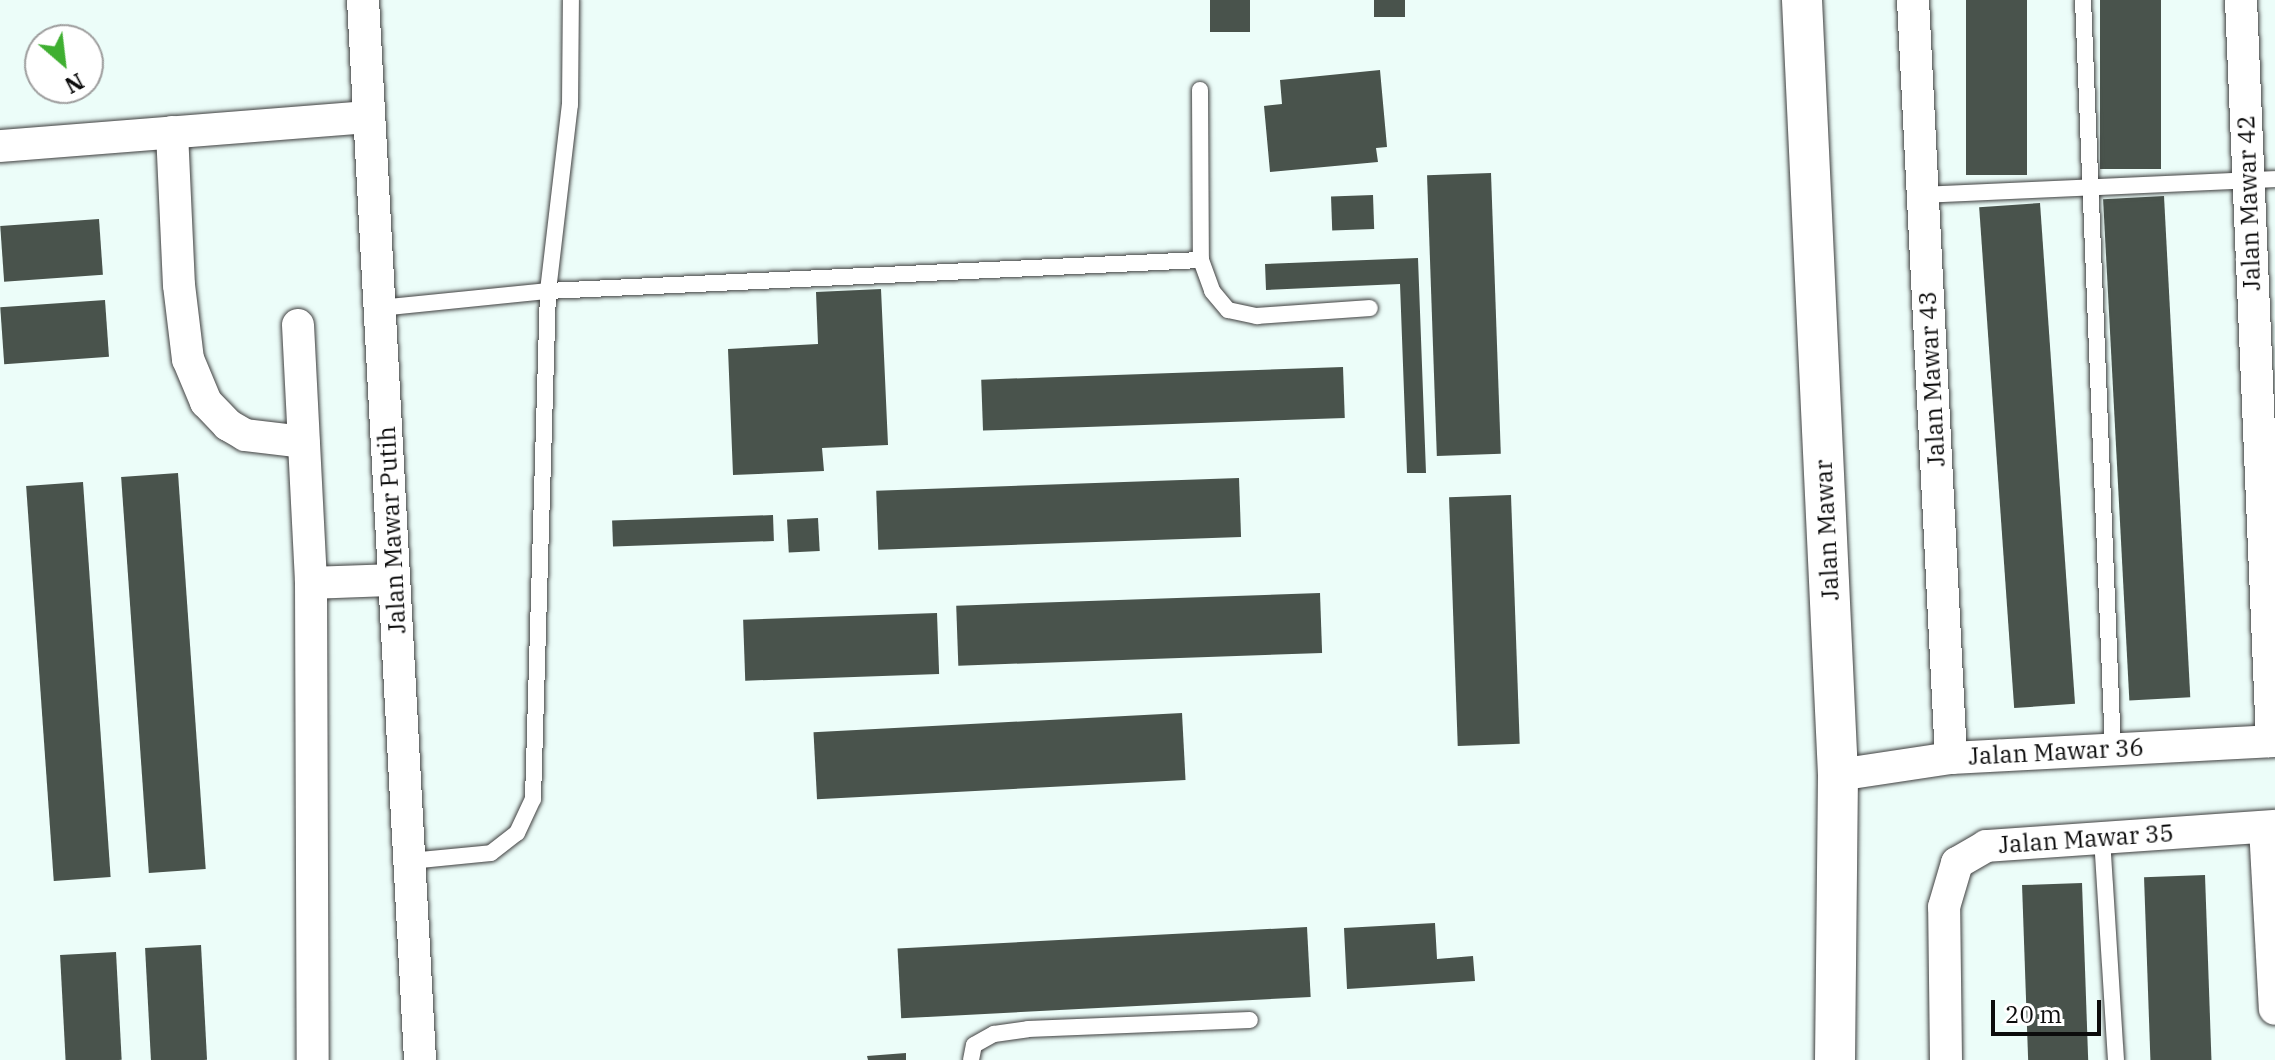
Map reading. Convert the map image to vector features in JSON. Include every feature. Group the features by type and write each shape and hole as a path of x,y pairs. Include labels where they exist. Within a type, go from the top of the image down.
{"street":[{"name":"Jalan Mawar Putih","path":"363,0 420,1060"},
{"name":"Jalan Mawar","path":"1802,0 1838,775 1835,1060"},
{"name":"Jalan Mawar 43","path":"1913,0 1951,758"},
{"name":"Jalan Mawar 42","path":"2241,0 2262,180 2274,741"},
{"path":"0,146 368,117"},
{"path":"172,132 179,285 188,359 206,402 228,425 245,435 304,442"},
{"path":"298,325 311,583 313,1060"},
{"path":"311,583 394,580"},
{"name":"Jalan Mawar 36","path":"1838,775 1951,758 2274,741"},
{"path":"2270,827 2275,1009"},
{"name":"Jalan Mawar 35","path":"1946,1060 1944,907 1957,863 1986,846 2270,827"}],"lane":[{"path":"410,861 491,853 517,833 533,799 548,291 570,105 571,0"},
{"path":"2083,0 2113,749"},
{"path":"1200,90 1201,260 1212,291 1228,310 1257,316 1370,308"},
{"path":"1923,195 2262,180"},
{"path":"380,308 548,291 1201,260"},
{"path":"2102,838 2116,1060"},
{"path":"971,1060 974,1045 994,1034 1017,1030 1250,1020"}],"building":[{"path":"1210,0 1250,0 1250,32 1210,32"},
{"path":"1374,0 1405,0 1405,17 1374,17"},
{"path":"1966,0 2027,0 2027,175 1966,175"},
{"path":"2100,0 2161,0 2161,169 2100,169"},
{"path":"1380,70 1387,147 1376,148 1378,162 1270,172 1264,106 1282,104 1280,80"},
{"path":"1491,173 1501,454 1437,456 1427,175"},
{"path":"1373,195 1374,229 1332,230 1331,196"},
{"path":"2164,196 2190,697 2129,701 2103,199"},
{"path":"2040,203 2075,704 2014,708 1979,207"},
{"path":"99,219 103,275 4,282 0,226"},
{"path":"1418,258 1426,473 1407,473 1400,284 1266,290 1265,264"},
{"path":"881,289 888,445 822,448 824,471 733,475 728,349 818,344 816,292"},
{"path":"105,300 109,357 4,364 0,307"},
{"path":"1343,367 1345,418 983,431 981,380"},
{"path":"178,473 206,869 149,873 121,477"},
{"path":"1239,478 1241,537 878,550 876,491"},
{"path":"83,482 111,877 54,881 26,486"},
{"path":"1511,495 1520,744 1458,746 1449,497"},
{"path":"773,515 774,541 613,547 612,521"},
{"path":"818,518 820,551 789,553 787,520"},
{"path":"1320,593 1322,653 958,666 956,606"},
{"path":"937,613 939,674 745,681 743,620"},
{"path":"1182,713 1186,780 817,799 814,732"},
{"path":"2205,875 2211,1060 2150,1060 2144,877"},
{"path":"2082,883 2088,1060 2028,1060 2022,885"},
{"path":"1435,923 1437,959 1473,956 1475,981 1347,989 1344,928"},
{"path":"1307,927 1311,997 901,1018 898,948"},
{"path":"201,945 207,1060 151,1060 145,948"},
{"path":"116,952 122,1060 66,1060 60,955"},
{"path":"906,1053 906,1060 868,1060 867,1056"}]}
